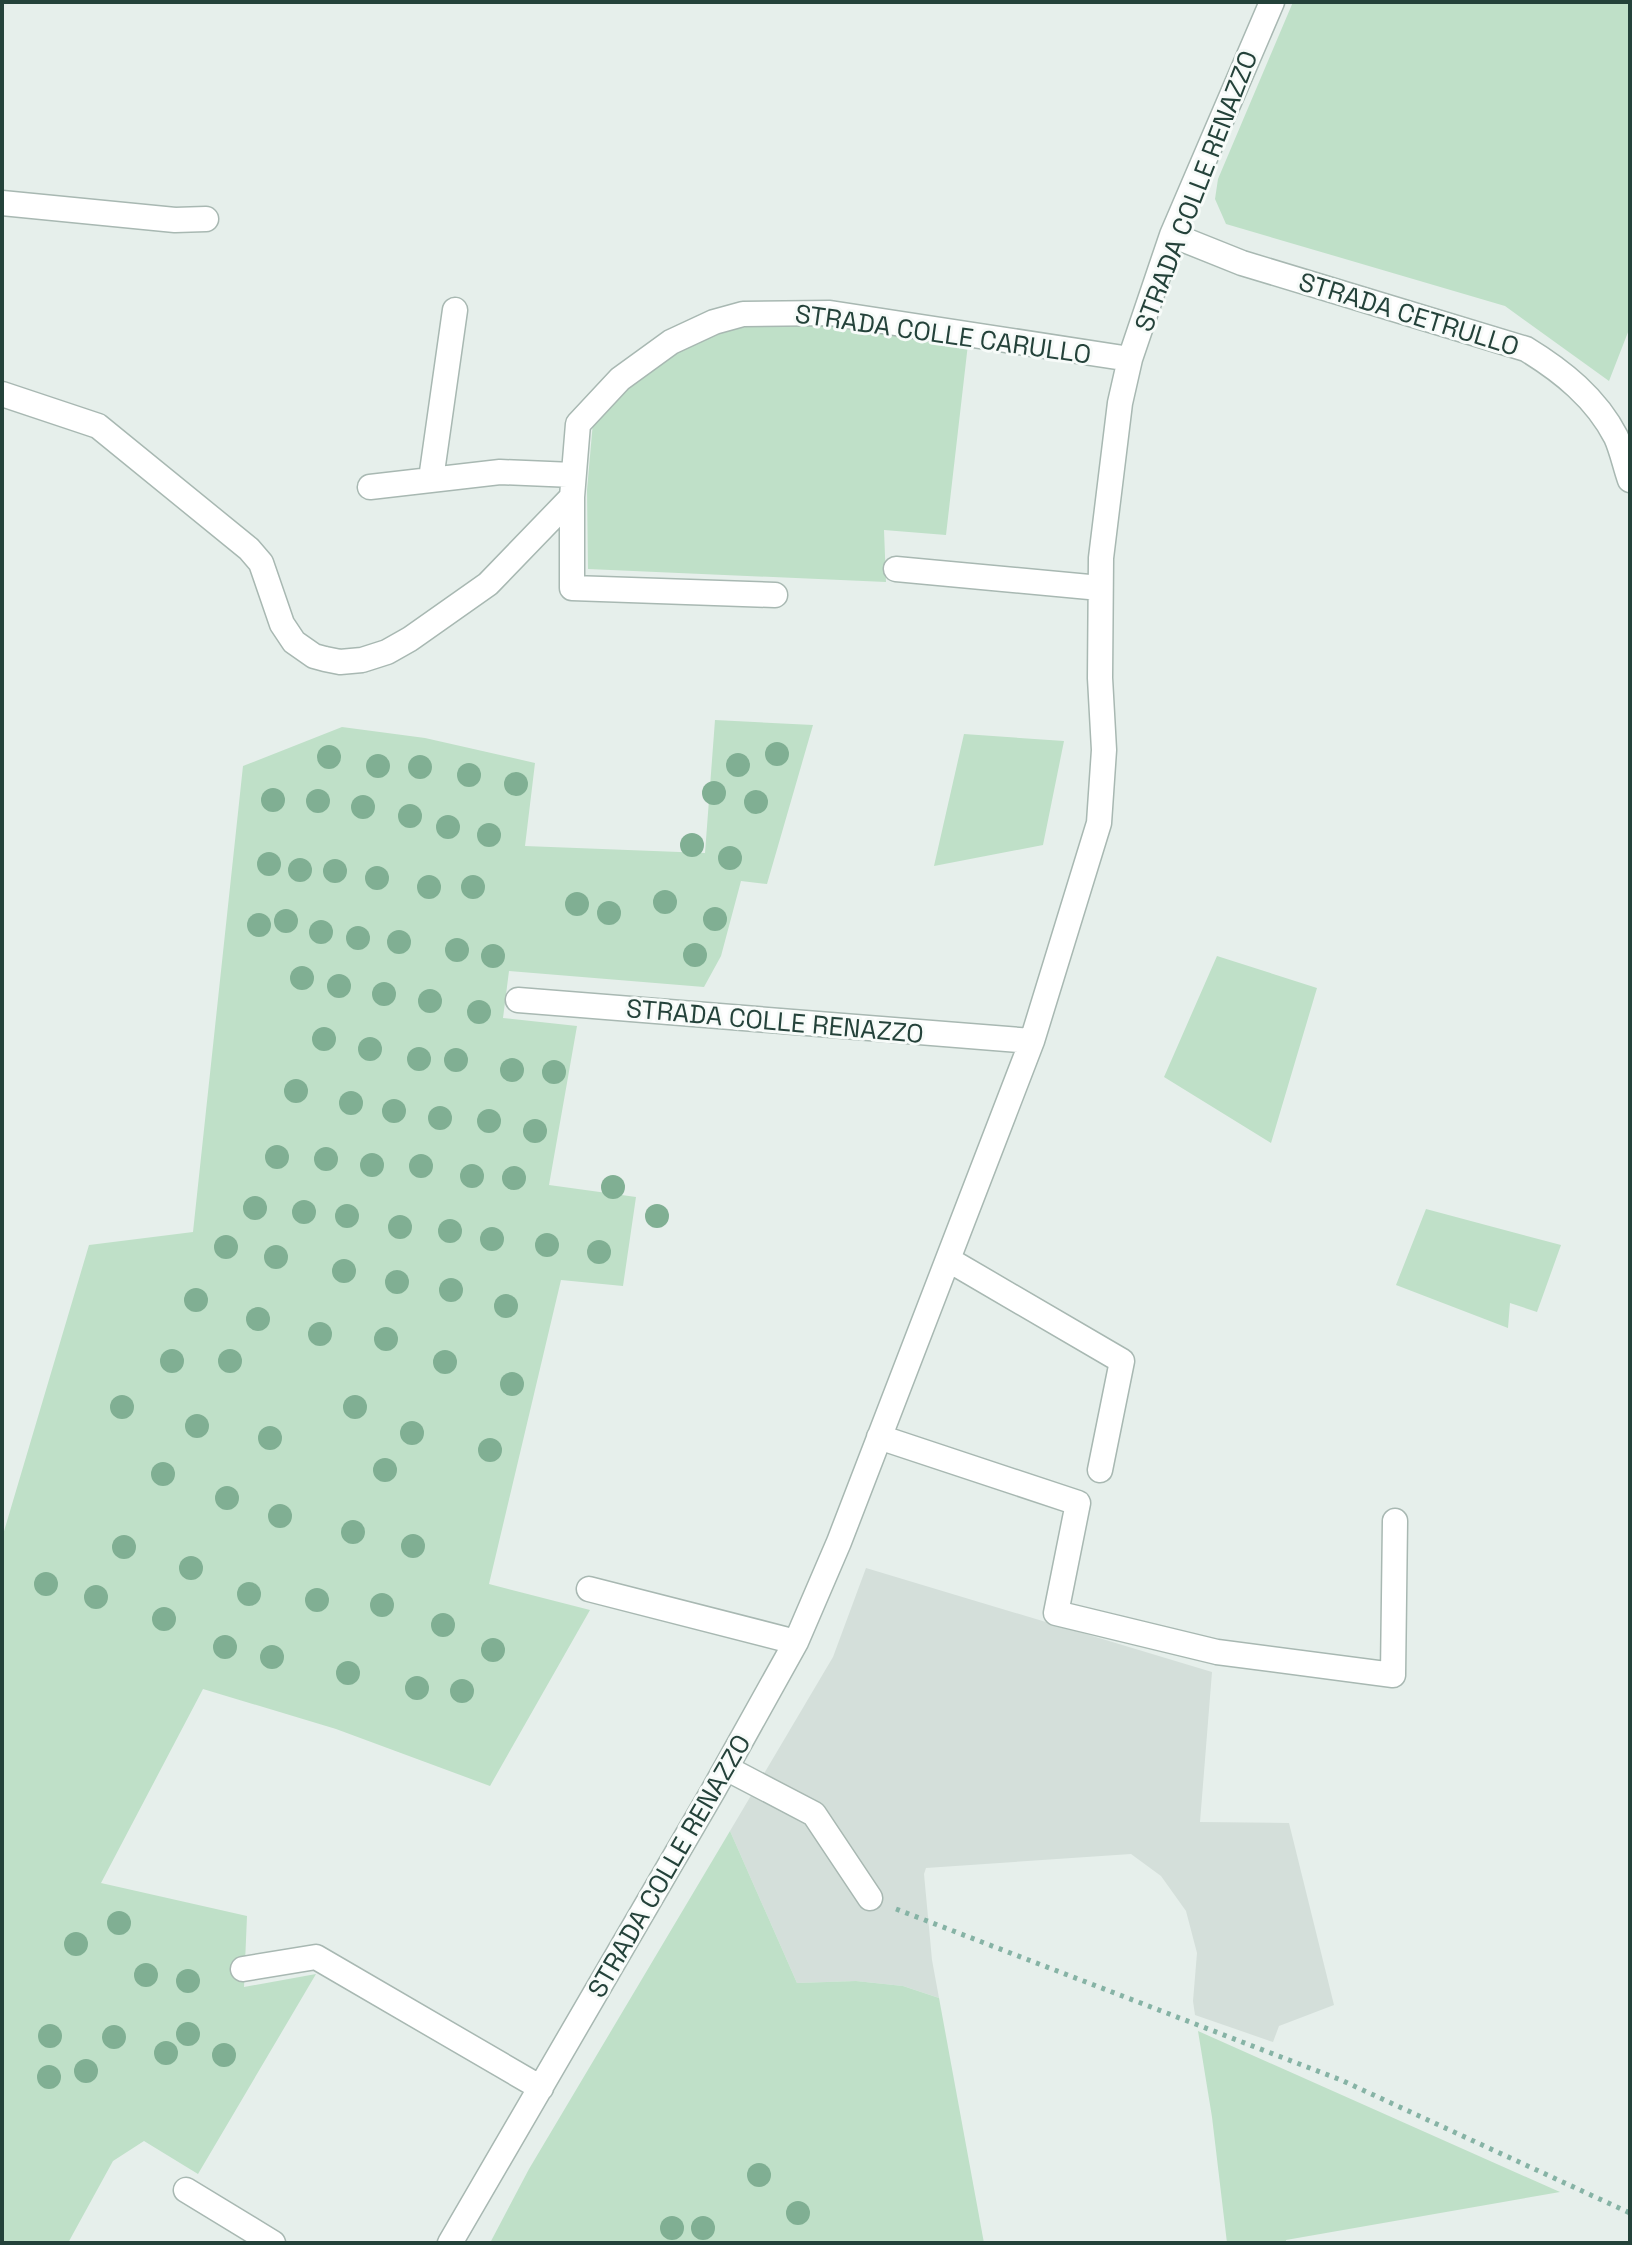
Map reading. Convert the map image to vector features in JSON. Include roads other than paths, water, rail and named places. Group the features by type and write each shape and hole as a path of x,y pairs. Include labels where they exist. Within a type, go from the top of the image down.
{"street":[{"name":"STRADA COLLE RENAZZO","path":"450,2243 796,1642 839,1542 1032,1041 1099,823 1104,750 1100,588 1112,451 1130,359 1172,235 1272,2"},
{"path":"2,203 175,220 206,219"},
{"name":"STRADA CETRULLO","path":"1172,235 1242,263 1526,349 1556,367 1623,436 1630,480"},
{"path":"431,479 455,310"},
{"name":"STRADA COLLE CARULLO","path":"775,595 572,588 573,486 578,424 620,379 671,342 743,314 830,313 1130,359"},
{"path":"2,394 98,426 249,549 261,563 282,624 294,642 314,656 340,662 362,660 387,652 436,624 488,584 573,486"},
{"path":"370,487 500,472 573,486"},
{"path":"896,569 1100,588"},
{"name":"STRADA COLLE RENAZZO","path":"518,1000 1032,1041"},
{"path":"949,1260 1122,1361 1100,1470"},
{"path":"879,1437 1078,1503 1056,1613 1217,1652 1393,1675 1395,1521"},
{"path":"589,1589 796,1642"},
{"path":"726,1768 814,1814 870,1898"},
{"path":"243,1969 316,1957 541,2088"},
{"path":"186,2190 273,2243"}]}
